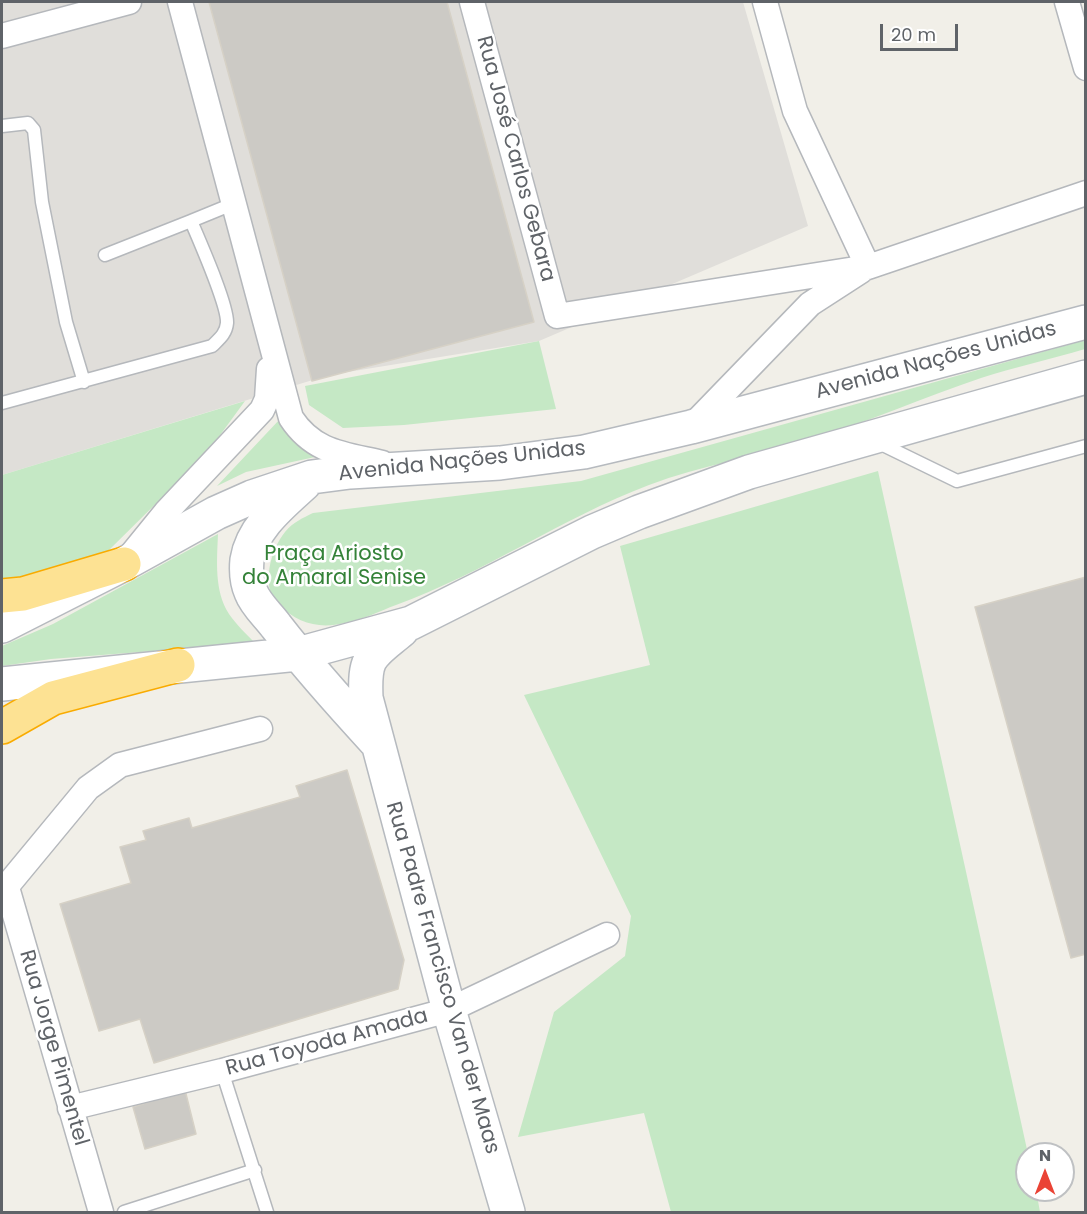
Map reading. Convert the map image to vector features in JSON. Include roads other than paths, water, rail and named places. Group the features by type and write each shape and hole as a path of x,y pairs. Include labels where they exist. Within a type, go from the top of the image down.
{"highway":[{"path":"2,596 23,594 124,564"},
{"path":"2,727 53,698 178,665"}],"main road":[{"name":"Avenida Nações Unidas","path":"2,626 124,564 216,513 252,497 312,477 546,458 691,427 1086,322"},
{"path":"2,684 298,654 411,623 592,532 639,512 749,472 1086,377"},
{"path":"312,477 273,512 260,530 247,560 251,593 298,654 378,744"},
{"name":"Rua Padre Francisco Van der Maas","path":"411,623 369,657 365,678 366,698 449,1010 508,1212"}],"street":[{"path":"2,36 129,2"},
{"path":"180,2 291,418 308,439 338,453 408,468"},
{"name":"Rua José Carlos Gebara","path":"472,2 557,316 868,267"},
{"path":"765,2 795,111 868,267"},
{"path":"1067,2 1086,68"},
{"path":"691,427 810,304 868,267 1086,193"},
{"path":"124,564 166,512 262,410 267,399 270,346"},
{"path":"4,888 87,788 120,765 260,729"},
{"name":"Rua Jorge Pimentel","path":"4,888 101,1212"},
{"name":"Rua Toyoda Amada","path":"70,1108 222,1071 449,1010 607,935"}],"lane":[{"path":"2,126 28,123 34,130 42,202 66,322 84,382"},
{"path":"105,255 235,203"},
{"path":"2,403 212,346 223,335 227,321 191,221"},
{"path":"869,439 957,480 1086,446"},
{"path":"222,1071 267,1212"},
{"path":"124,1212 255,1170"}],"park label":[{"name":"Praça Ariosto do Amaral Senise","path":"334,567"}]}
